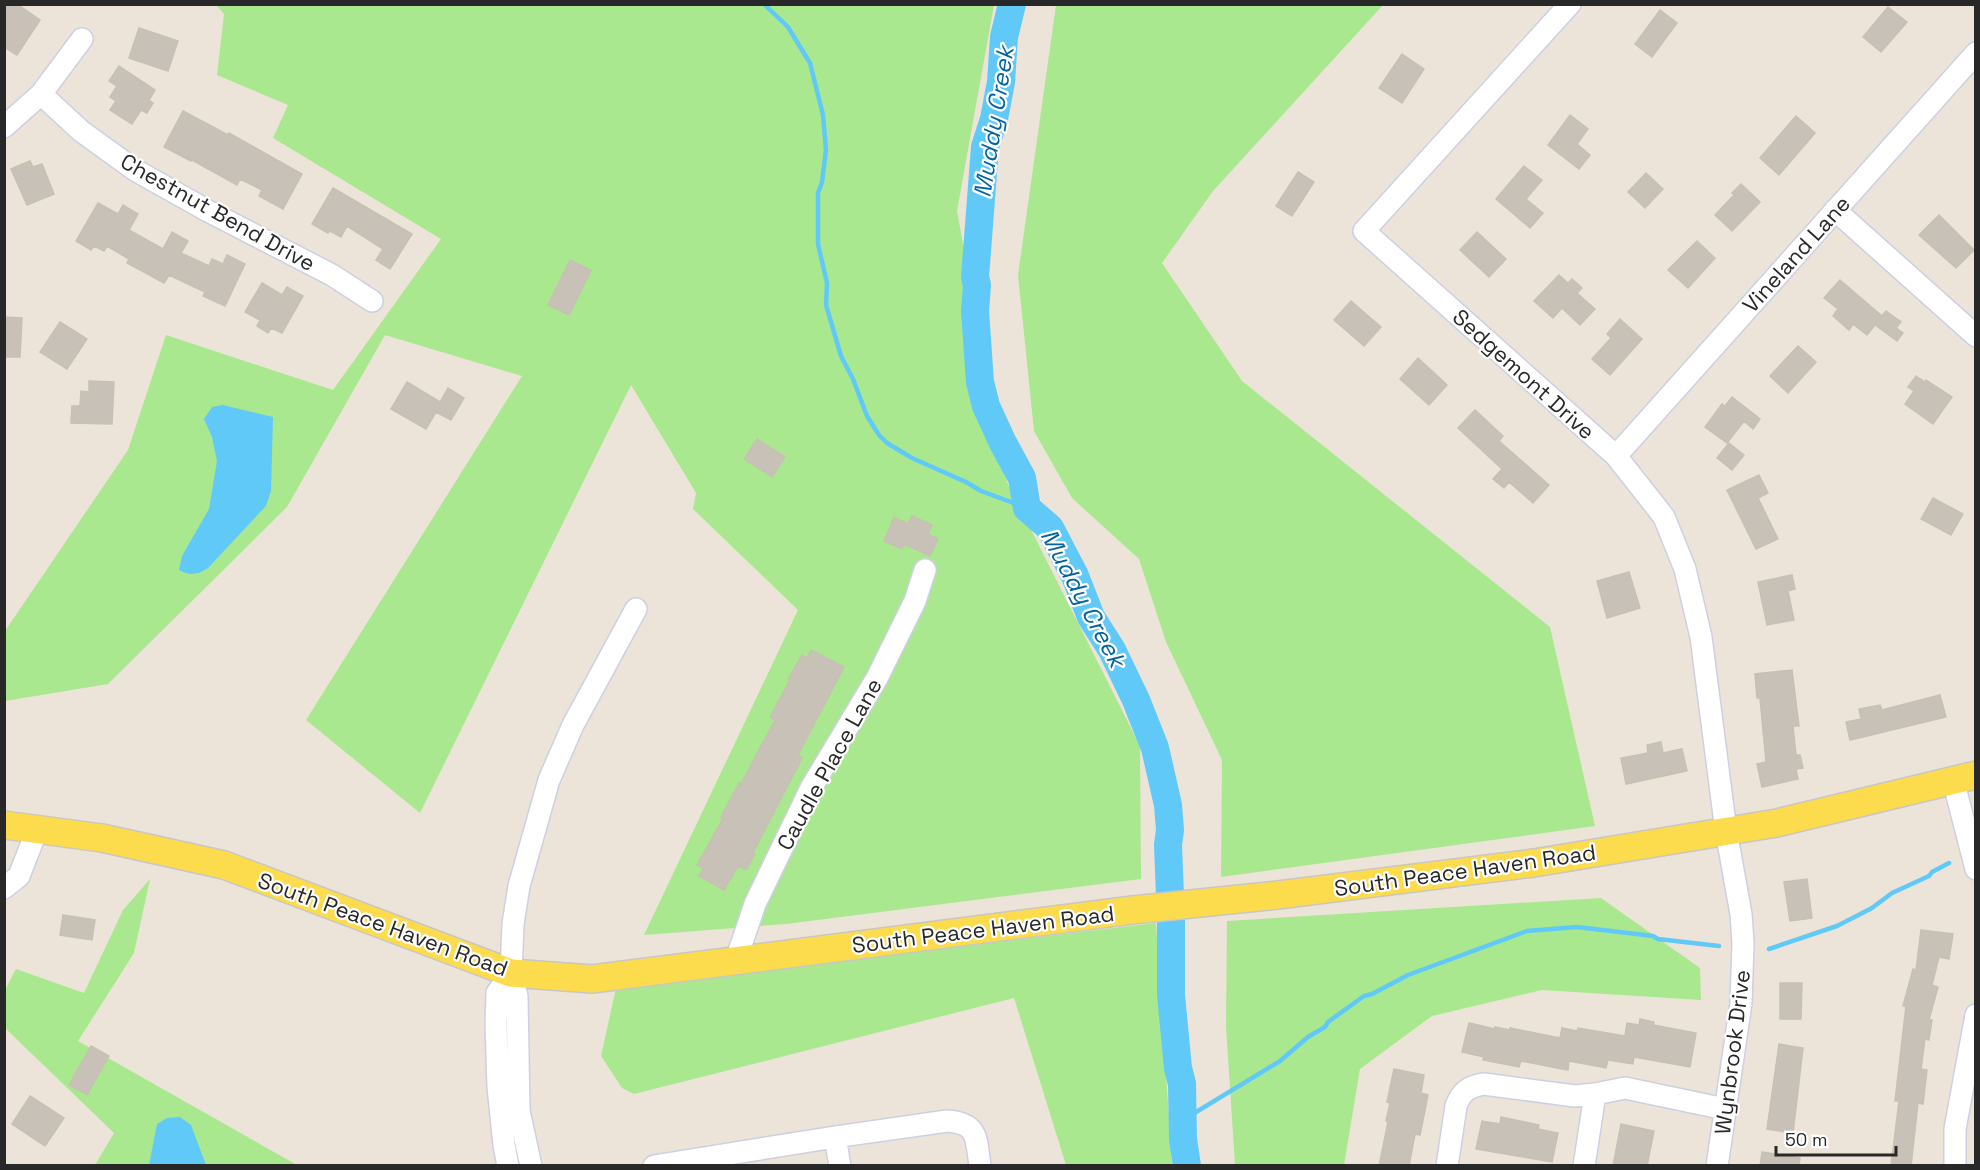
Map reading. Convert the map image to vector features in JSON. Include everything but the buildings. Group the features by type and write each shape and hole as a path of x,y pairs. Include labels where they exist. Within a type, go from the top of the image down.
{"main road":[{"name":"South Peace Haven Road","path":"4,825 102,838 224,865 512,972 592,979 1132,910 1278,895 1534,863 1777,823 1964,777"}],"street":[{"name":"Sedgemont Drive","path":"1570,4 1364,231 1616,456 1664,517 1685,569 1701,637 1726,831"},
{"path":"4,128 41,94 82,39"},
{"name":"Vineland Lane","path":"1616,456 1976,53"},
{"name":"Chestnut Bend Drive","path":"41,94 81,131 135,170 208,211 332,274 372,301"},
{"path":"1835,210 1976,336"},
{"name":"Caudle Place Lane","path":"736,960 755,904 811,788 878,678 915,601 925,570"},
{"path":"531,1166 519,1111 517,996 512,972 513,924 519,886 549,780 573,725 636,609"},
{"path":"1964,777 1976,869"},
{"path":"4,888 19,876 37,830"},
{"name":"Wynbrook Drive","path":"1717,1166 1741,1003 1743,954 1741,914 1726,831"},
{"path":"508,1166 498,1087 496,1024 497,993 512,972"},
{"path":"1955,1166 1955,1129 1972,1057 1976,1016"},
{"path":"1447,1166 1456,1106 1465,1090 1474,1085 1484,1084 1559,1095 1595,1094 1625,1088 1725,1109"},
{"path":"1584,1166 1595,1094"},
{"path":"654,1166 700,1162 835,1137 947,1121 964,1123 975,1133 980,1166"},
{"path":"835,1137 840,1166"}],"green space":[{"path":"216,5 994,5 957,211 1007,482 1140,746 1141,879 786,924 644,935 798,610 693,509 696,493 631,385 420,813 306,720 522,376 385,335 287,507 108,684 5,701 5,631 128,450 166,335 333,390 441,239 273,138 288,105 217,75 224,14"},
{"path":"1056,5 1383,5 1213,191 1162,263 1242,381 1550,627 1595,826 1221,877 1222,760 1166,642 1139,559 1072,498 1034,431 1018,275"},
{"path":"150,879 134,953 78,1041 297,1165 95,1165 114,1133 5,1028 4,992 16,969 84,993 123,910"},
{"path":"1601,898 1700,968 1701,1000 1542,990 1432,1016 1360,1069 1344,1165 1235,1165 1226,1026 1227,921"},
{"path":"1156,923 1172,1165 1066,1165 1014,998 634,1094 622,1088 601,1056 616,988"}],"water":[{"path":"223,405 273,417 271,491 266,506 208,568 190,574 179,570 182,556 209,509 217,461 212,437 204,419 212,407"},
{"path":"180,1117 191,1125 206,1165 149,1165 157,1124 167,1118"}],"waterway":[{"path":"764,4 788,27 810,63 823,115 826,150 822,182 818,193 818,244 827,283 826,305 841,356 853,379 867,416 887,443 912,458 981,491 1027,508"},
{"name":"Muddy Creek","path":"1012,4 1004,37 1001,82 994,119 985,147 975,277 980,382 986,406 1022,478 1027,508 1050,528 1075,576 1091,617 1112,650 1136,700 1155,748 1168,805 1170,830 1168,845 1171,995 1178,1068 1182,1084 1183,1139 1187,1166"},
{"path":"1769,949 1837,926 1949,863"},
{"path":"1183,1120 1280,1061 1308,1037 1325,1027 1328,1022 1364,996 1408,975 1527,931 1577,927 1719,946"}]}
